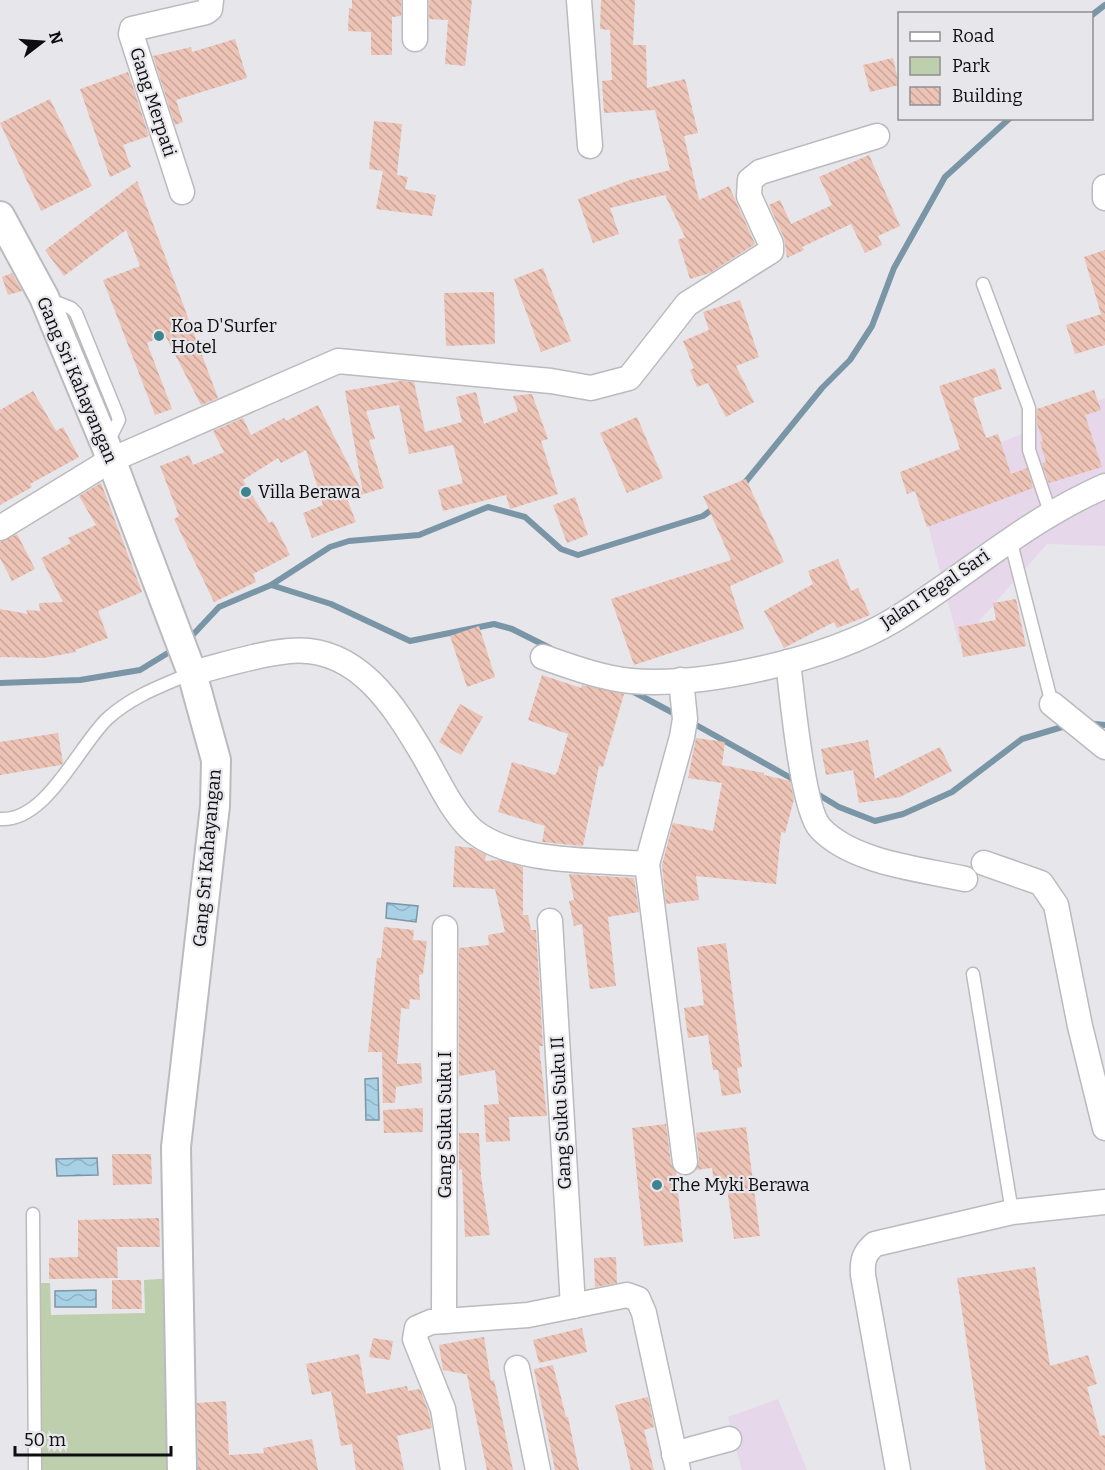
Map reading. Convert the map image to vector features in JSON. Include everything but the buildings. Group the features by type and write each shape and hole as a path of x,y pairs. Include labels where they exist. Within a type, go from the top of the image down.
{"street":[{"name":"Gang Merpati","path":"182,192 131,34 132,29 136,27 206,12 210,9 211,0"},
{"path":"414,0 415,39"},
{"path":"579,0 590,146"},
{"path":"0,528 108,453 338,361 551,381 591,388 629,378 687,304 771,251 771,244 749,196 750,180 760,172 878,136"},
{"path":"1105,187 1105,198"},
{"name":"Gang Sri Kahayangan","path":"0,216 44,297 108,453 192,673 216,760 215,806 176,1147 182,1470"},
{"name":"Jalan Tegal Sari","path":"543,657 615,679 681,680 741,672 788,662 872,632 896,618 1050,512 1105,486"},
{"path":"192,673 291,650 309,651 349,664 382,692 406,725 455,808 472,830 487,839 534,857 646,864"},
{"path":"788,662 803,779 819,826 866,856 965,879"},
{"path":"681,680 685,719 682,737 646,864 685,1162"},
{"path":"1069,716 1105,747"},
{"path":"984,863 1041,884 1056,905 1080,1026 1105,1128"},
{"name":"Gang Suku Suku II","path":"550,921 573,1306"},
{"name":"Gang Suku Suku I","path":"444,1321 445,928"},
{"path":"898,1470 863,1275 862,1263 867,1251 875,1244 1012,1212 1105,1202"},
{"path":"453,1470 444,1409 415,1339 417,1328 431,1322 528,1315 627,1295 634,1296 644,1313 676,1462 729,1439"},
{"path":"517,1368 538,1470"}],"lane":[{"path":"983,284 1029,408 1029,450 1050,512"},
{"path":"1010,538 1069,716"},
{"path":"0,819 26,813 37,805 107,719 124,706 155,688 192,673"},
{"path":"973,975 1012,1212"},
{"path":"33,1214 35,1470"}],"shaded area":[{"path":"1105,398 1105,546 1047,544 959,644 916,479"},
{"path":"778,1399 807,1470 742,1470 728,1417"}],"green space":[{"path":"173,1278 175,1470 42,1470 40,1283 50,1283 51,1315 145,1313 144,1280"}],"water":[{"path":"387,903 418,906 416,922 386,918"},
{"path":"378,1078 379,1120 366,1120 365,1079"},
{"path":"97,1158 98,1175 57,1176 56,1159"},
{"path":"96,1290 96,1307 55,1307 55,1291"}],"waterway":[{"path":"1093,14 1105,5"},
{"path":"743,485 822,388 850,360 872,326 894,268 945,177 1008,120"},
{"path":"271,585 330,547 349,541 419,535 488,507 525,517 561,549 578,555 703,516 714,508"},
{"path":"187,641 219,607 271,585 331,604 410,641 494,624 512,629 550,648"},
{"path":"0,683 80,680 140,670 176,648"},
{"path":"630,690 677,715"},
{"path":"689,721 798,782"},
{"path":"1085,723 1105,725"},
{"path":"814,792 839,807 875,821 903,814 952,792 1022,739 1069,725"}],"place":[{"name":"Koa D'Surfer Hotel","path":"159,336"},
{"name":"Villa Berawa","path":"246,492"},
{"name":"The Myki Berawa","path":"657,1185"}]}
